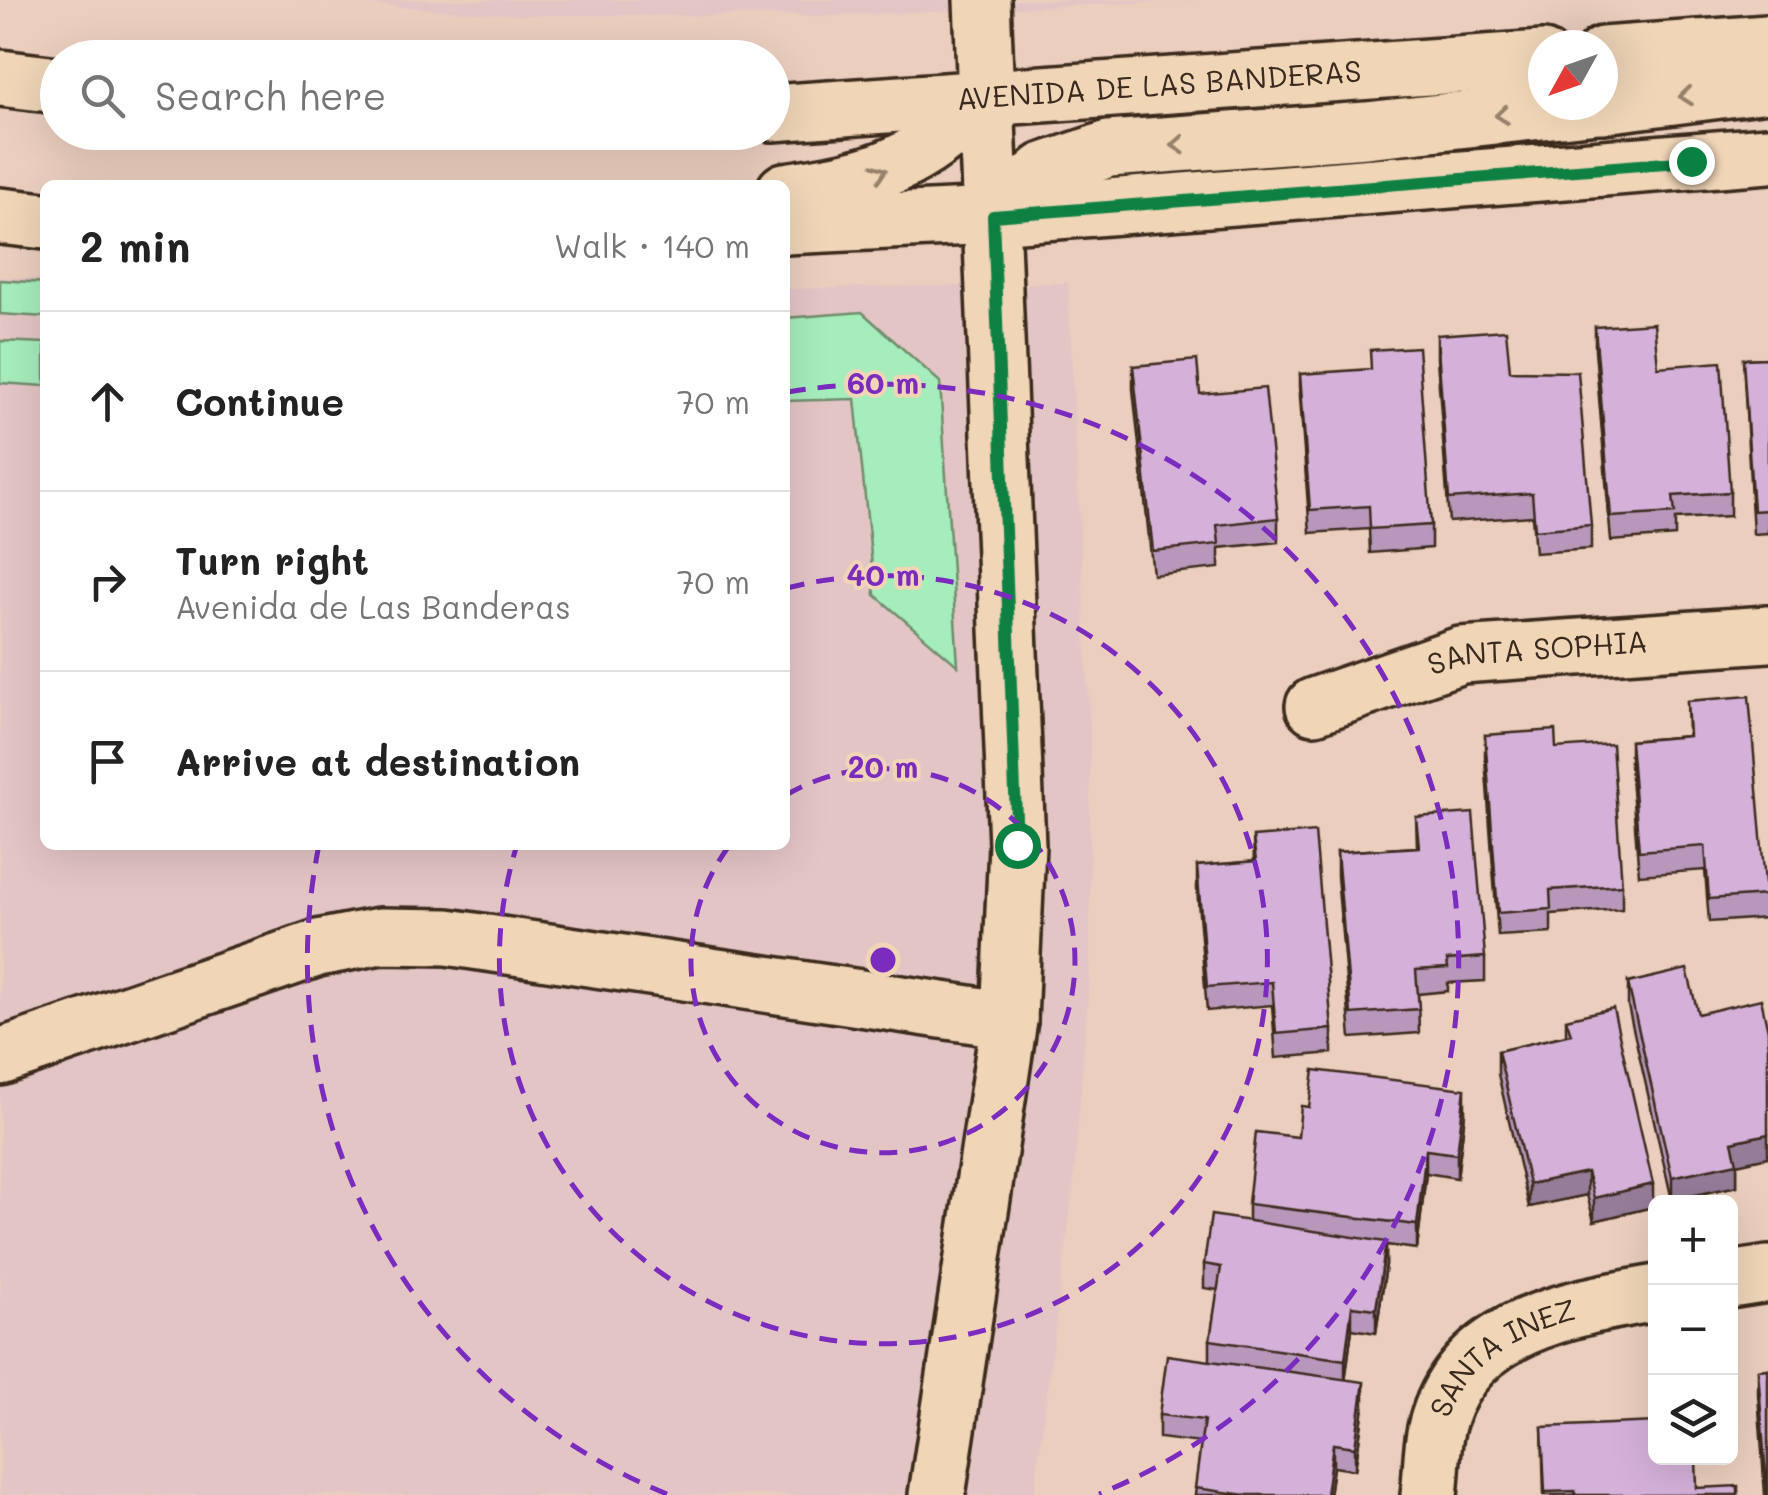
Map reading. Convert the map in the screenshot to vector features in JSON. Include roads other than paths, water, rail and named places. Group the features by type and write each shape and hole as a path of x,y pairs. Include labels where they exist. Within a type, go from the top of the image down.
{"main road":[{"path":"936,1495 1009,1020 1017,845 982,0"},
{"path":"1618,54 1768,43"},
{"name":"AVENIDA DE LAS BANDERAS","path":"790,112 1528,60"},
{"path":"0,78 40,82"},
{"path":"1618,103 1768,84"},
{"path":"790,190 883,174 933,147 987,99"},
{"path":"993,216 1044,171 1108,149 1366,130 1528,113"},
{"path":"790,226 993,216 1768,155"},
{"path":"0,216 40,220"},
{"name":"SANTA SOPHIA","path":"1314,706 1460,655 1768,634"},
{"path":"0,1057 318,948 380,936 447,937 1009,1020"},
{"path":"1738,1279 1768,1274"},
{"name":"SANTA INEZ","path":"1429,1495 1438,1419 1464,1368 1511,1331 1582,1306 1648,1295"}]}
